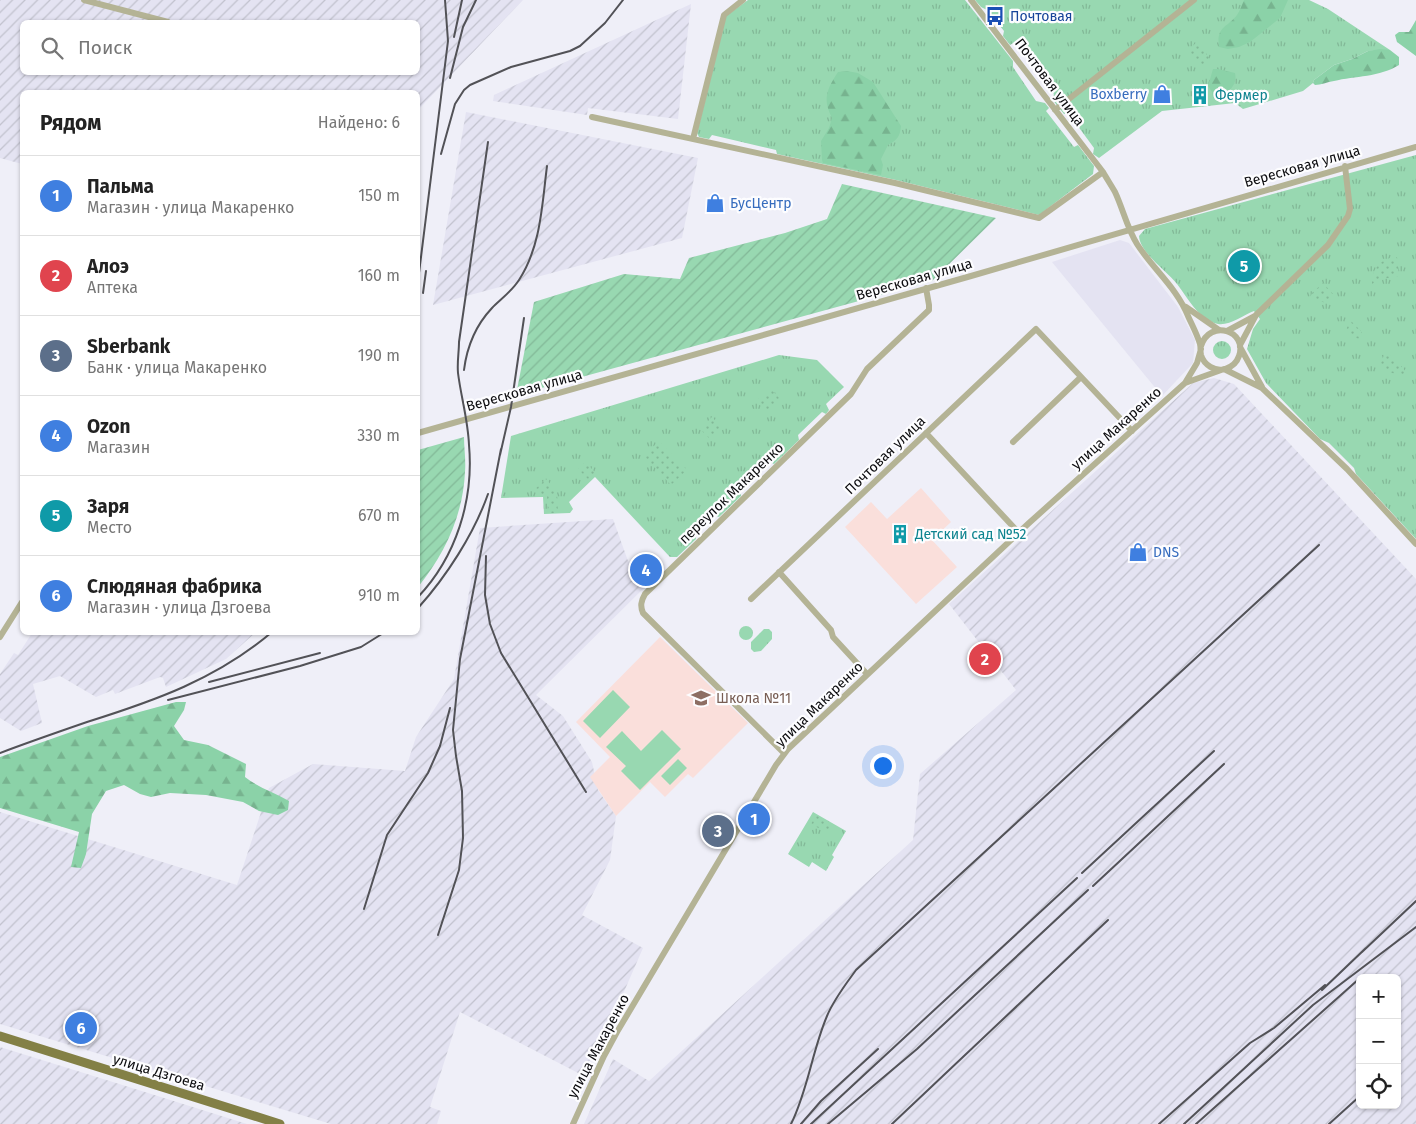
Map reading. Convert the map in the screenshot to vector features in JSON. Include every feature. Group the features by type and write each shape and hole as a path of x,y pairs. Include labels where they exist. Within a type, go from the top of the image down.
{"main road":[{"name":"улица Дзгоева","path":"0,1036 280,1124"}],"street":[{"path":"84,0 160,20"},
{"path":"692,139 724,15 743,0"},
{"name":"Почтовая улица","path":"971,0 1103,172 1114,191 1128,229 1185,306 1201,347"},
{"path":"1055,110 1194,0"},
{"path":"592,117 895,183 1039,218 1103,172"},
{"name":"Вересковая улица","path":"420,432 1416,147"},
{"path":"1227,331 1256,315 1328,245 1348,216 1350,209 1345,166"},
{"name":"переулок Макаренко","path":"784,753 643,613 642,599 644,594 851,394 867,369 929,310 926,288"},
{"name":"Почтовая улица","path":"1185,306 1219,330"},
{"path":"1256,315 1240,346 1237,360 1233,365 1218,370 1209,366 1202,358 1201,347 1207,335 1219,330 1227,331 1236,338 1240,346 1262,388"},
{"name":"Почтовая улица","path":"752,599 1036,329 1081,378"},
{"name":"улица Макаренко","path":"572,1124 617,1032 784,753 1019,533 1185,383 1197,363 1201,347"},
{"path":"1224,369 1262,388 1347,469 1416,544"},
{"name":"улица Макаренко","path":"1185,383 1224,369"},
{"path":"1013,442 1081,378 1132,431"},
{"path":"926,433 1019,533"},
{"path":"779,572 831,630 833,637 867,674"},
{"path":"0,637 20,605"}],"shaded area":[{"path":"0,0 523,0 420,108 420,90 20,90 20,163 0,158"},
{"path":"691,4 678,119 588,108 587,115 493,101 494,95"},
{"path":"466,112 698,158 682,238 433,305"},
{"path":"1120,240 1129,243 1178,307 1195,340 1193,363 1162,396 1052,262"},
{"path":"1214,378 1234,384 1416,579 1416,1124 584,1124 613,1059 649,1081 913,840 920,774 1016,690 949,604 1193,383"},
{"path":"921,488 951,522 932,540 957,567 916,604 845,527 871,502 887,519"},
{"path":"613,519 628,561 649,583 536,695 563,716 592,762 598,790 616,816 610,860 582,915 643,948 623,994 624,996 582,1075 460,1012 430,1107 441,1111 437,1124 331,1124 0,1024 0,812 237,885 269,788 313,764 405,771 416,737 454,679 480,528"},
{"path":"31,635 253,635 226,659 166,687 163,678 160,677 115,694 113,690 96,697 60,676 33,684 42,723 21,731 0,718 0,674 14,653 18,655"},
{"path":"660,637 748,723 693,778 688,774 665,797 650,782 616,816 590,777 610,757 576,722"},
{"path":"0,1047 116,1083 247,1124 0,1124"}],"green space":[{"path":"748,0 965,0 1013,61 1013,67 1036,101 1045,103 1049,108 1046,111 1074,147 1078,145 1094,166 1093,174 1039,215 896,180 777,154 776,150 712,135 709,139 699,137 697,133 726,16"},
{"path":"975,0 1309,0 1328,9 1390,50 1368,51 1334,65 1303,91 1243,109 1235,103 1162,111 1099,158 1093,154 1094,148 1069,114 1064,114 1052,99 1054,94 1015,42 1010,45 1003,36 1004,31 987,10 981,7"},
{"path":"1244,0 1288,0 1280,18 1250,42 1228,49 1219,47 1221,31 1237,15"},
{"path":"1416,20 1416,56 1397,42 1395,35 1399,32 1409,32"},
{"path":"1197,42 1210,59 1200,67 1187,51"},
{"path":"1390,50 1399,57 1399,65 1376,74 1317,85 1313,83 1314,80 1334,65 1368,51"},
{"path":"1213,69 1235,73 1234,85 1220,100 1213,98 1208,86"},
{"path":"838,72 858,73 873,82 901,126 898,138 888,145 881,159 883,165 881,175 823,163 822,160 821,141 829,128 832,118 827,105 827,94"},
{"path":"1416,155 1416,539 1356,474 1354,468 1329,443 1320,439 1266,383 1247,349 1253,329 1260,319 1254,311 1232,322 1222,324 1205,318 1194,307 1173,279 1144,249 1139,236 1145,229"},
{"path":"842,184 996,218 932,281 516,395 534,302 624,274 680,279 689,258 785,233 827,219"},
{"path":"1397,257 1399,276 1382,279 1372,284 1372,278 1378,265 1386,259"},
{"path":"1323,283 1334,295 1326,303 1310,298 1312,293"},
{"path":"1350,320 1362,332 1359,339 1345,333"},
{"path":"1222,341 1228,344 1231,350 1228,356 1222,359 1216,356 1213,350 1216,344"},
{"path":"1386,350 1409,375 1395,374 1379,368"},
{"path":"779,355 817,360 844,387 826,404 829,410 826,414 822,412 798,435 799,440 774,464 770,462 740,491 741,496 719,517 714,515 695,534 696,539 677,557 670,557 595,477 569,502 573,509 570,513 544,514 543,497 501,498 511,436"},
{"path":"770,388 780,399 767,412 756,401"},
{"path":"712,417 723,429 711,440 700,429"},
{"path":"464,437 465,468 461,503 444,547 420,584 420,449"},
{"path":"659,441 687,470 671,485 644,456"},
{"path":"585,462 597,474 590,481 578,469"},
{"path":"546,479 557,492 558,513 548,513 547,496 539,496 534,490"},
{"path":"743,626 749,626 753,633 749,640 743,640 739,636 739,630"},
{"path":"764,629 769,629 772,632 772,639 761,651 754,652 751,649 751,642"},
{"path":"613,690 630,707 600,738 583,721"},
{"path":"176,702 186,702 184,710 174,726 184,740 208,745 246,764 245,777 289,801 288,810 278,815 259,811 243,802 206,795 170,793 151,797 140,794 124,785 106,791 92,814 86,854 81,868 71,867 79,832 0,808 0,757 88,726"},
{"path":"662,730 681,749 640,790 621,771 626,766 606,747 622,731 641,751"},
{"path":"678,759 687,768 670,785 661,776"},
{"path":"813,812 846,831 832,855 834,857 826,871 812,862 809,867 788,854"},
{"path":"816,815 833,825 828,833 811,824"}],"railway":[{"path":"420,265 448,41 445,0"},
{"path":"454,37 462,0"},
{"path":"450,78 463,27 476,0"},
{"path":"441,154 455,104 464,90 470,85 511,67 570,51 580,46 605,23 623,0"},
{"path":"420,595 443,564 460,527 465,507 470,466 466,418 458,373 459,342 488,142"},
{"path":"464,370 467,353 477,329 492,308 516,284 532,253 542,210 547,166"},
{"path":"423,293 426,271"},
{"path":"500,455 511,407 524,318"},
{"path":"438,935 459,870 463,838 462,791 453,730 460,659 501,449"},
{"path":"420,606 439,583 458,554 475,524 488,494"},
{"path":"791,1124 802,1098 817,1043 827,1016 856,970 1319,545"},
{"path":"486,556 485,595 490,624 501,653 586,792"},
{"path":"0,753 136,706 184,687 229,663 268,635"},
{"path":"168,700 300,666 361,647 380,635"},
{"path":"209,682 320,653"},
{"path":"364,909 387,835 428,773 440,746 450,708"},
{"path":"1082,873 1214,751"},
{"path":"1093,886 1224,764"},
{"path":"811,1124 1077,878"},
{"path":"828,1124 917,1049 1088,890"},
{"path":"1362,952 1416,901"},
{"path":"892,1124 1108,920"},
{"path":"1184,1124 1313,1005 1416,927"},
{"path":"1322,990 1366,948"},
{"path":"1196,1124 1356,982"},
{"path":"1159,1124 1250,1043 1274,1028 1325,985"},
{"path":"801,1124 821,1101 878,1049"},
{"path":"1329,1124 1356,1100"}],"place":[{"name":"Почтовая","path":"995,16"},
{"name":"Boxberry","path":"1162,94"},
{"name":"Фермер","path":"1200,95"},
{"name":"БусЦентр","path":"715,203"},
{"name":"Заря","path":"1244,266"},
{"name":"Детский сад №52","path":"900,534"},
{"name":"DNS","path":"1138,552"},
{"name":"Ozon","path":"646,570"},
{"name":"Алоэ","path":"985,659"},
{"name":"Школа №11","path":"701,698"},
{"name":"Пальма","path":"754,819"},
{"name":"Sberbank","path":"718,831"},
{"name":"Слюдяная фабрика","path":"81,1028"}]}
